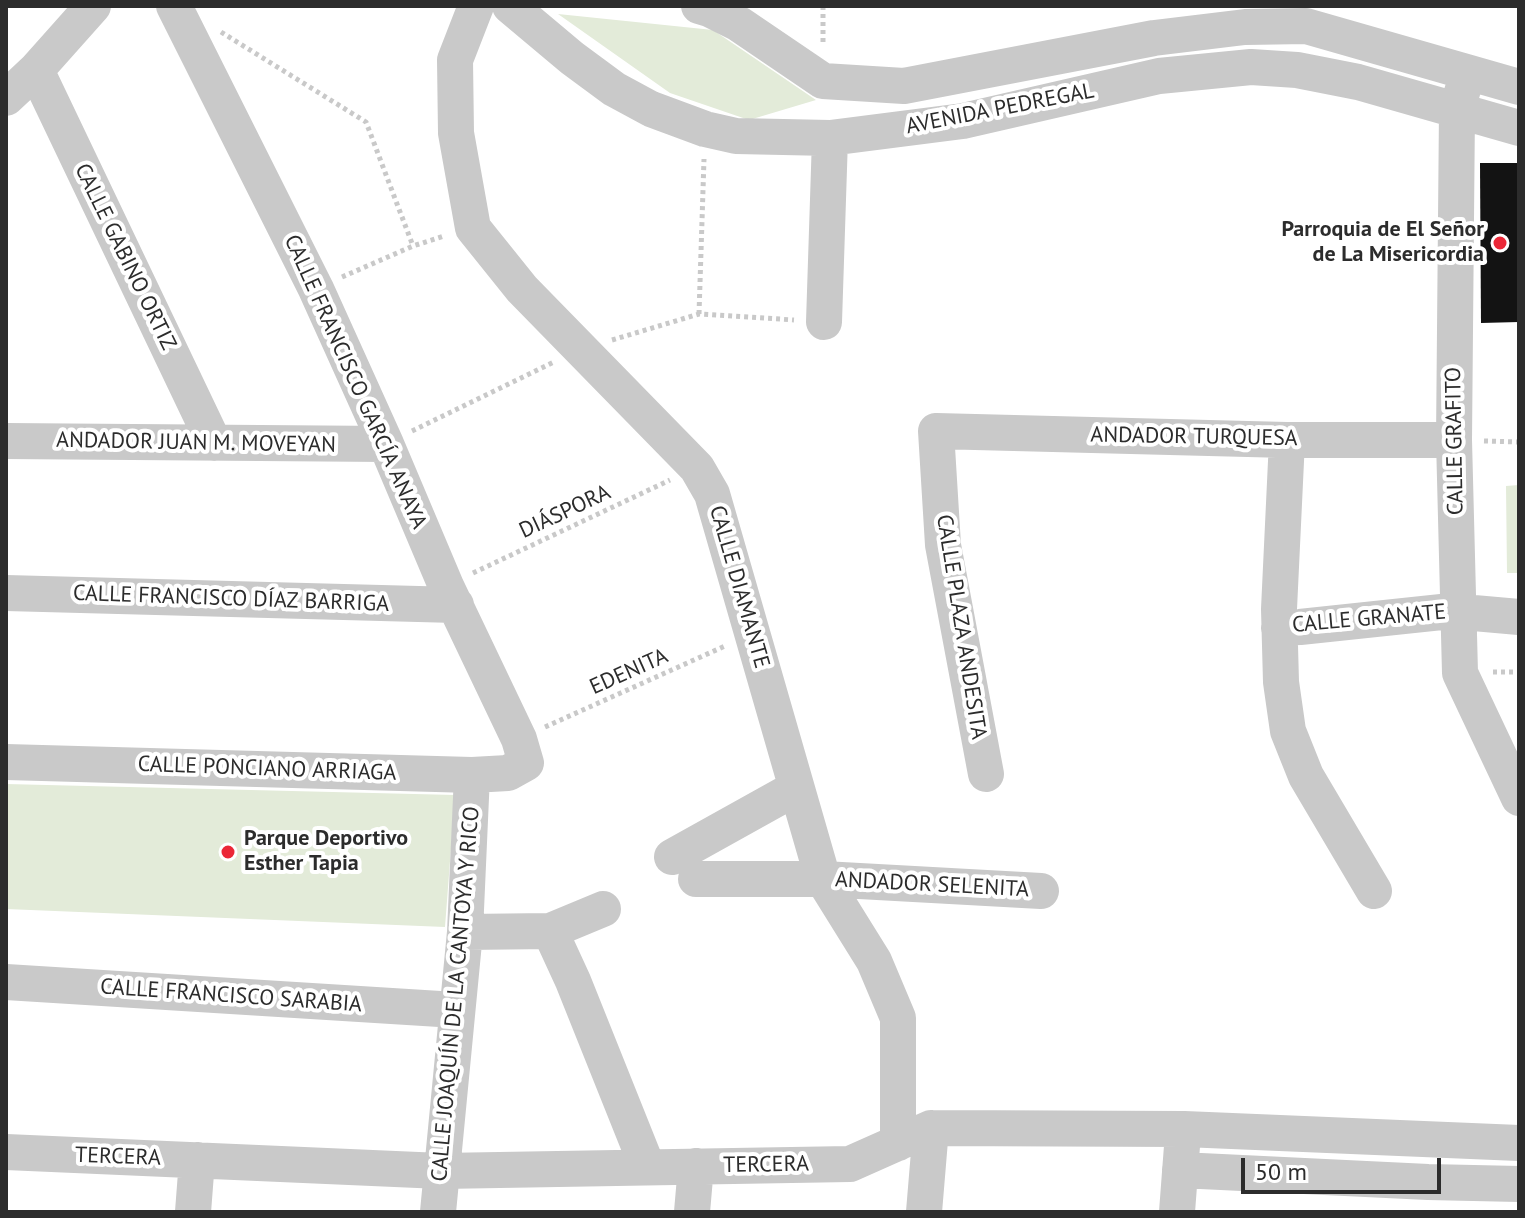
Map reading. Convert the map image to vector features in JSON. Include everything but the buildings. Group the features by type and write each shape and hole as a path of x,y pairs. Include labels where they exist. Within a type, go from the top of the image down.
{"street":[{"path":"6,98 36,70 93,6"},
{"name":"CALLE FRANCISCO GARCÍA ANAYA","path":"174,6 316,289 523,751"},
{"name":"CALLE DIAMANTE","path":"476,6 455,60 456,133 473,228 522,289 697,468 712,494 823,879 874,961 898,1018 898,1143"},
{"name":"AVENIDA PEDREGAL","path":"510,6 614,89 651,109 705,129 736,136 830,138 963,121 1159,76 1251,67 1297,70 1358,82 1519,128"},
{"name":"AVENIDA PEDREGAL","path":"699,6 739,24 823,81 904,86 1154,38 1304,16 1519,87"},
{"path":"1245,27 1251,67"},
{"name":"CALLE GABINO ORTIZ","path":"36,70 214,443"},
{"name":"CALLE GRAFITO","path":"1468,72 1457,109 1454,440 1460,673 1519,798"},
{"path":"824,322 830,138"},
{"name":"ANDADOR TURQUESA","path":"936,431 1287,440 1454,440"},
{"name":"CALLE PLAZA ANDESITA","path":"936,431 943,545 986,774"},
{"path":"1287,440 1279,628 1281,682 1288,731 1306,776 1374,891"},
{"name":"ANDADOR JUAN M. MOVEYAN","path":"6,441 386,444"},
{"name":"CALLE FRANCISCO DÍAZ BARRIGA","path":"6,593 451,596"},
{"name":"CALLE GRANATE","path":"1279,628 1459,611 1519,617"},
{"name":"CALLE PONCIANO ARRIAGA","path":"6,762 472,775 508,773 523,751"},
{"name":"CALLE JOAQUÍN DE LA CANTOYA Y RICO","path":"438,1212 465,932 472,775"},
{"name":"ANDADOR SELENITA","path":"796,788 684,868 1041,891"},
{"path":"465,932 550,931 603,909"},
{"path":"550,931 647,1166"},
{"name":"CALLE FRANCISCO SARABIA","path":"6,982 456,1010"},
{"path":"1177,1212 1184,1124"},
{"name":"TERCERA","path":"6,1152 441,1171 850,1164 931,1128 1184,1124 1433,1135 1519,1143"},
{"path":"924,1212 931,1128"},
{"path":"1427,1197 1433,1135"},
{"path":"193,1212 197,1160"},
{"path":"692,1212 696,1166"},
{"path":"1180,1170 1427,1197 1519,1184"}],"path":[{"path":"220,31 366,122 413,246"},
{"path":"699,314 705,129"},
{"path":"316,289 413,246 473,228"},
{"path":"386,444 581,349 699,314 824,322"},
{"name":"DIÁSPORA","path":"451,596 697,468"},
{"name":"EDENITA","path":"523,751 752,634"}],"green space":[{"path":"558,14 713,30 816,100 749,120 670,93"},
{"path":"1519,485 1519,573 1507,573 1506,486"},
{"name":"Parque Deportivo Esther Tapia","path":"6,784 455,795 445,927 6,909"}],"place":[{"name":"Parroquia de El Señor de La Misericordia","path":"1500,243"},
{"name":"Parque Deportivo Esther Tapia","path":"228,852"}]}
